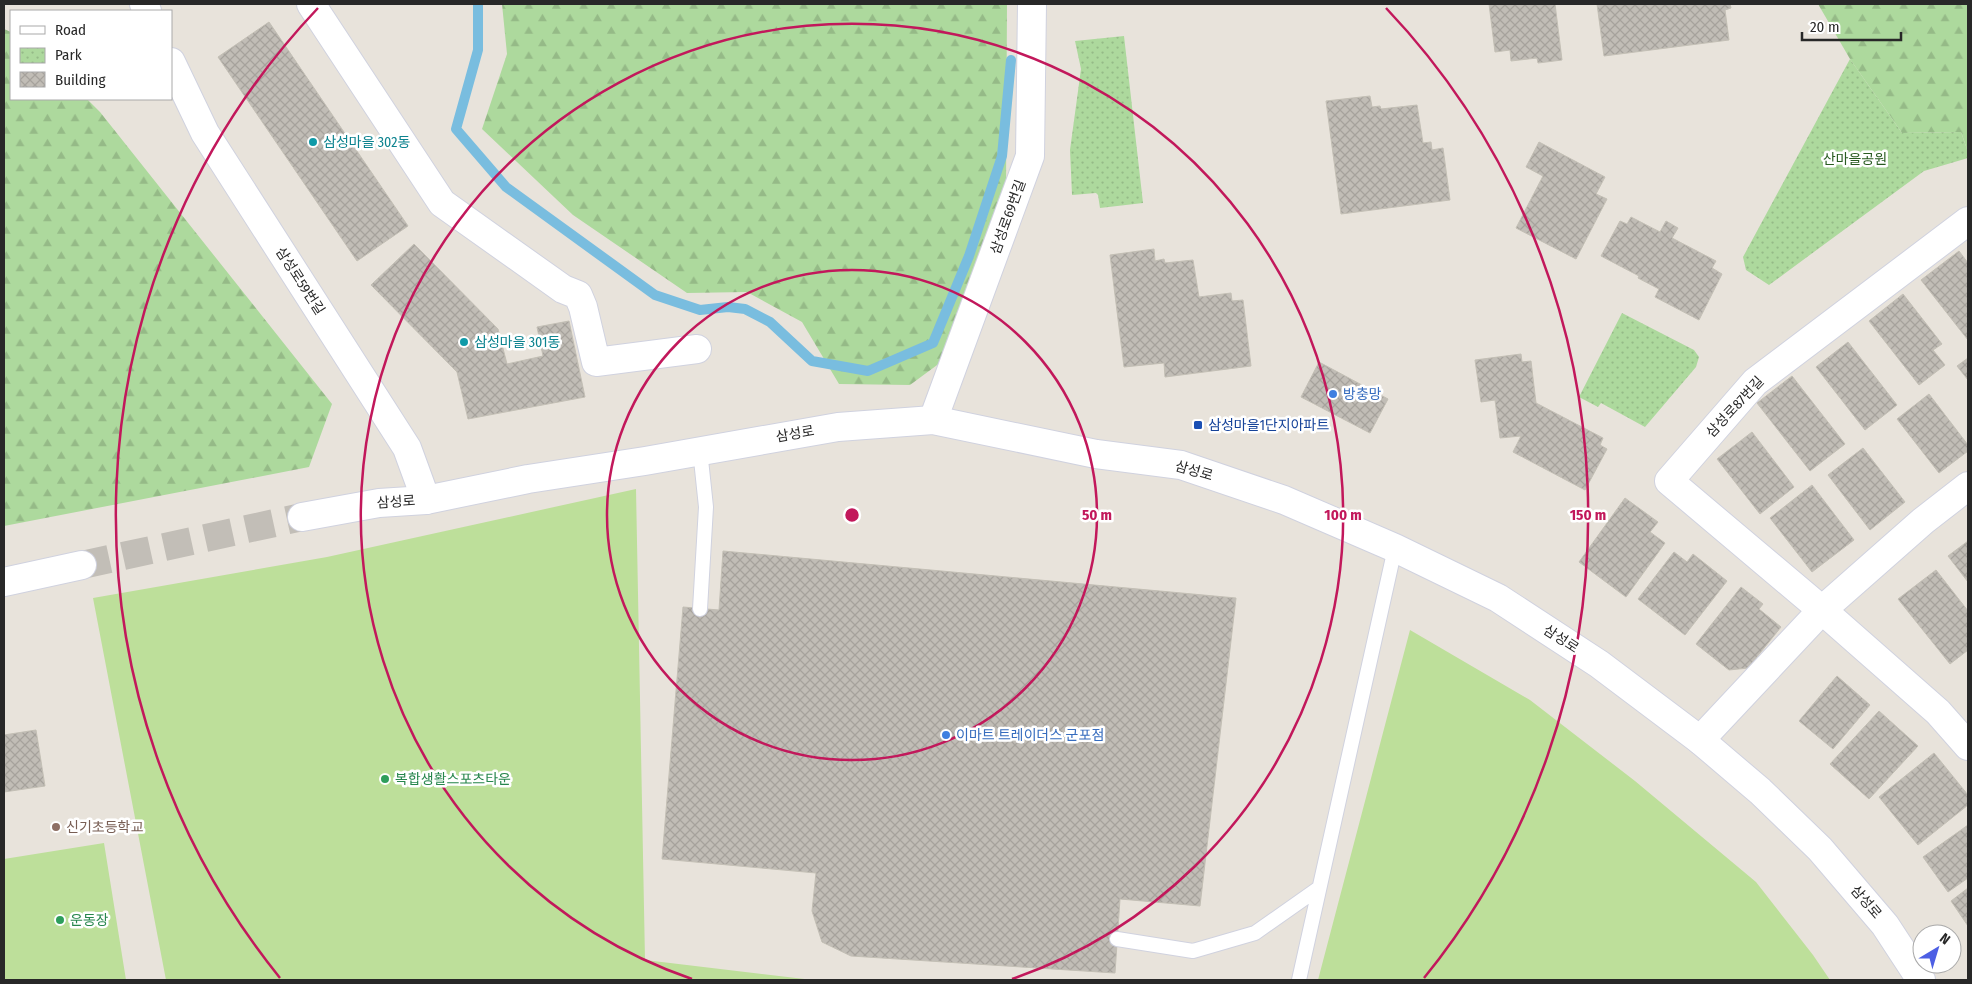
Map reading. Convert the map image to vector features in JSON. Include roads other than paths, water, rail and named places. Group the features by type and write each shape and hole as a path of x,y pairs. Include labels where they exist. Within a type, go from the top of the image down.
{"street":[{"path":"311,4 442,203 563,288 578,295 583,307 596,362 697,349"},
{"name":"삼성로69번길","path":"933,420 1030,156 1032,4"},
{"name":"삼성로59번길","path":"172,64 205,133 407,448 426,500"},
{"name":"삼성로87번길","path":"1968,220 1755,382 1669,481 1822,610 1938,712 1968,746"},
{"name":"삼성로","path":"302,517 379,503 426,500 528,479 645,461 838,426 933,420 1096,454 1181,465 1284,500 1394,548 1498,598 1599,664 1700,740 1760,791 1820,850 1885,925 1921,980"},
{"path":"1700,740 1822,610 1923,521 1968,486"},
{"path":"4,582 82,565"}],"lane":[{"path":"700,450 706,507 700,609"},
{"path":"1299,980 1394,548"},
{"path":"1117,939 1193,951 1254,933 1319,888"}],"waterway":[{"path":"478,4 478,50 456,129 506,187 655,295 700,310 728,307 745,309 770,322 812,361 868,371 933,343 969,256 1002,156 1011,60"}],"tunnel":[{"path":"82,565 302,517"}],"place":[{"name":"삼성마을 302동","path":"313,142"},
{"name":"삼성마을 301동","path":"464,342"},
{"name":"방충망","path":"1333,394"},
{"name":"삼성마을1단지아파트","path":"1198,425"},
{"name":"이마트 트레이더스 군포점","path":"946,735"},
{"name":"복합생활스포츠타운","path":"385,779"},
{"name":"신기초등학교","path":"56,827"},
{"name":"운동장","path":"60,920"}],"park label":[{"name":"산마을공원","path":"1855,159"}]}
